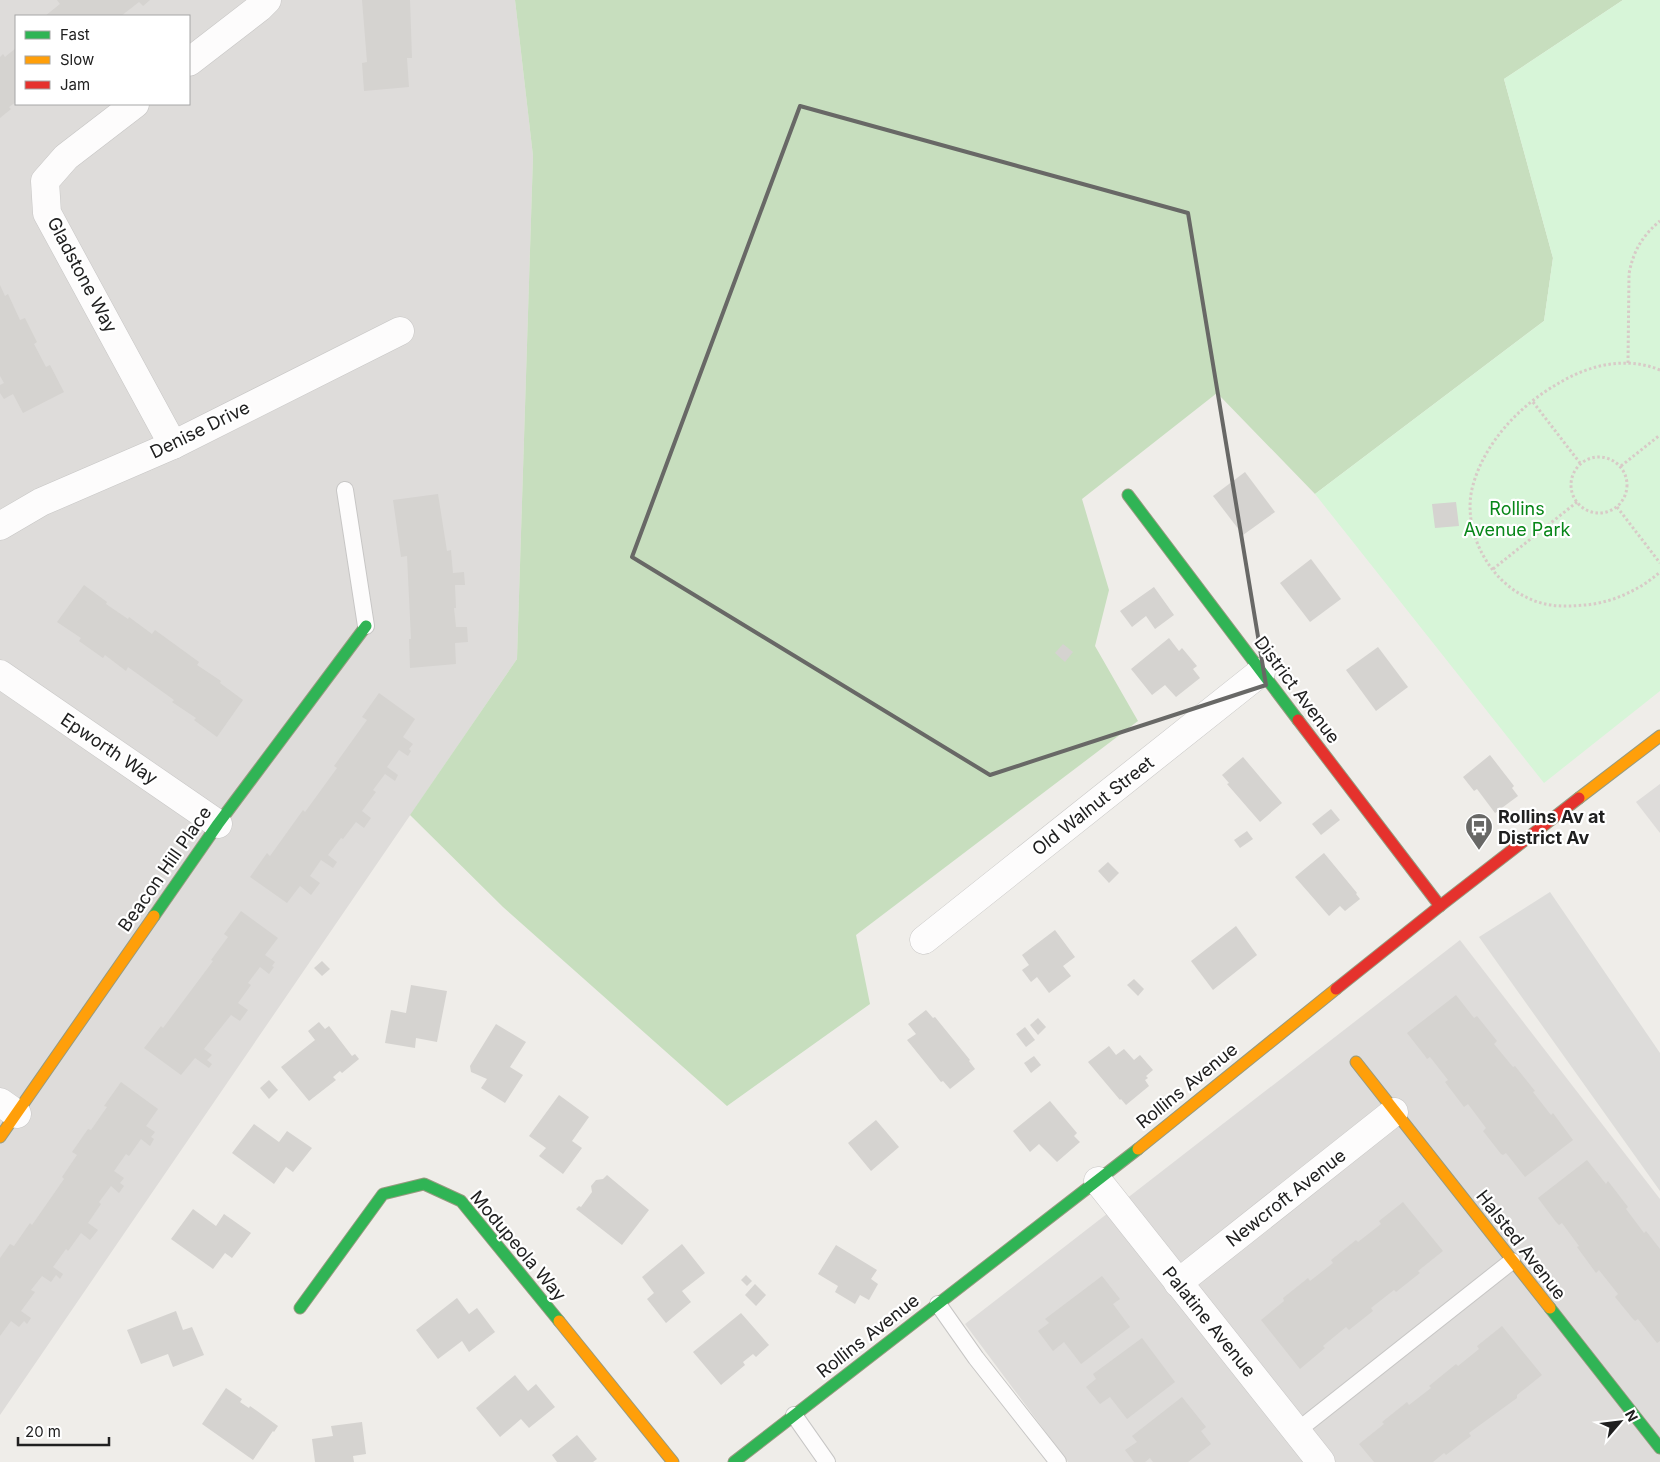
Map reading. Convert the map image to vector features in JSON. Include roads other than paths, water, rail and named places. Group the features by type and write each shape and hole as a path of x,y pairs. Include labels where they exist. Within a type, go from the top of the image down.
{"street":[{"path":"190,61 267,0"},
{"name":"Gladstone Way","path":"134,105 66,157 45,180 47,213 173,445"},
{"name":"Denise Drive","path":"0,526 41,502 173,445 400,331"},
{"name":"District Avenue","path":"1128,495 1440,906"},
{"name":"Beacon Hill Place","path":"0,1137 8,1108 366,626"},
{"name":"Old Walnut Street","path":"924,940 1261,672"},
{"name":"Epworth Way","path":"0,674 218,824"},
{"name":"Rollins Avenue","path":"734,1462 1098,1180 1440,906 1660,736"},
{"name":"Halsted Avenue","path":"1356,1062 1660,1448"},
{"name":"Newcroft Avenue","path":"1178,1283 1394,1112"},
{"name":"Palatine Avenue","path":"1098,1180 1322,1462"},
{"name":"Modupeola Way","path":"300,1308 383,1194 424,1184 461,1201 673,1462"}],"lane":[{"path":"345,490 366,626"},
{"path":"1297,1431 1512,1261"},
{"path":"938,1304 976,1358 1058,1462"},
{"path":"794,1415 827,1462"}],"place":[{"name":"Rollins Av at District Av","path":"1479,851"}],"park label":[{"name":"Rollins Avenue Park","path":"1517,519"}]}
